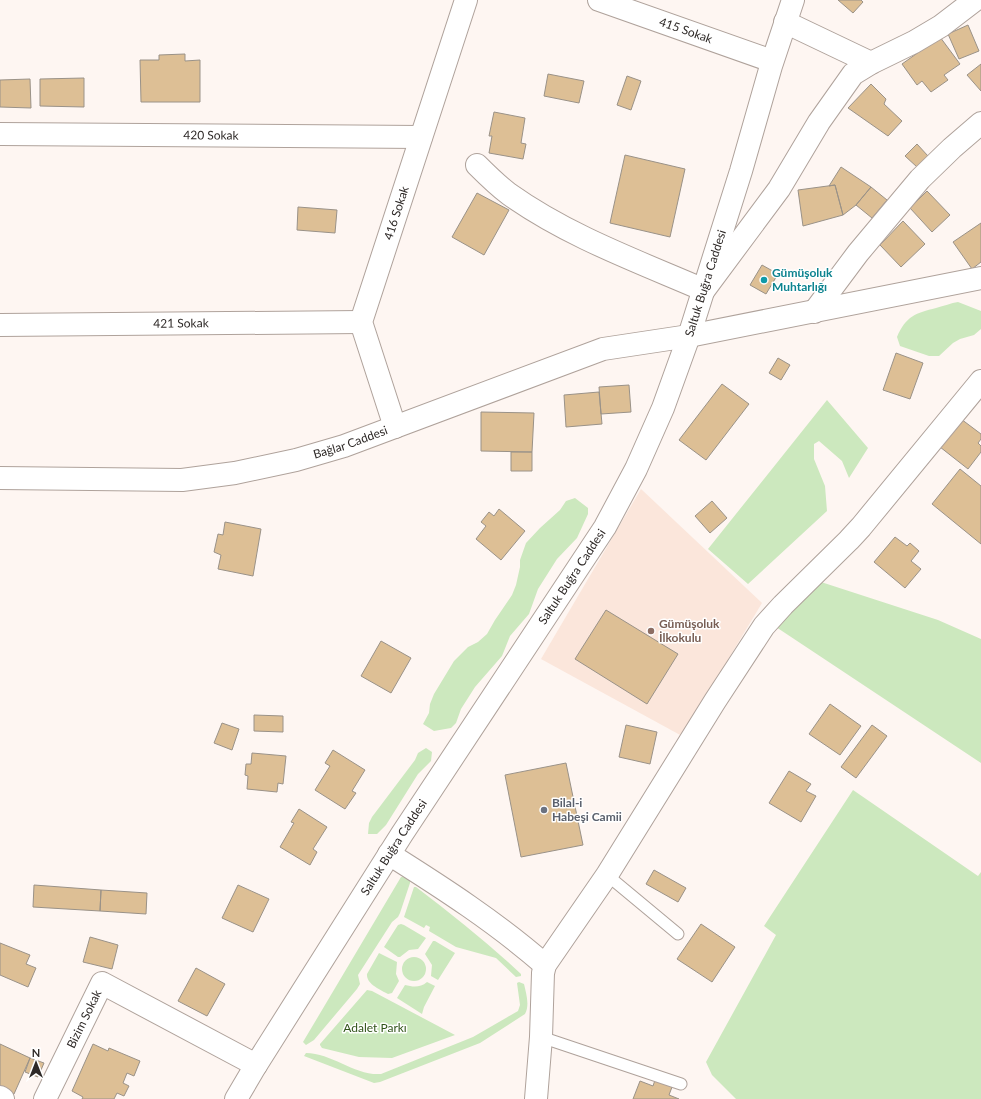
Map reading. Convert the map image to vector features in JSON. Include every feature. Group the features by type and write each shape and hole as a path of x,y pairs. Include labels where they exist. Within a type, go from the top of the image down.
{"street":[{"name":"416 Sokak","path":"361,322 466,0"},
{"name":"415 Sokak","path":"599,0 772,61"},
{"name":"Saltuk Buğra Caddesi","path":"236,1099 389,854 605,527 636,468 663,408 689,336 741,171 772,61 793,0"},
{"path":"477,165 507,192 551,222 594,243 704,290 779,189 819,122 853,74 941,26 975,0"},
{"path":"785,22 871,63"},
{"path":"814,312 858,252 920,179 981,123"},
{"name":"420 Sokak","path":"0,134 421,137"},
{"name":"Bağlar Caddesi","path":"0,478 182,480 235,473 296,460 344,446 603,349 689,336 981,278"},
{"path":"361,322 395,427"},
{"name":"421 Sokak","path":"0,325 361,322"},
{"path":"536,1099 543,973 545,965 608,875 715,701 764,626 861,527 981,381"},
{"path":"389,854 441,886 522,945 545,965"},
{"name":"Bizim Sokak","path":"45,1099 102,983 256,1065"}],"lane":[{"path":"608,875 678,934"},
{"path":"540,1037 681,1084"}],"shaded area":[{"name":"Gümüşoluk İlkokulu","path":"641,489 762,603 682,736 541,659"}],"green space":[{"path":"958,302 981,311 981,329 974,335 960,339 953,343 939,356 929,356 900,346 897,337 904,324 912,316"},
{"path":"827,400 868,448 849,478 842,461 819,441 814,444 814,459 825,486 827,511 748,584 708,549"},
{"path":"575,498 588,508 588,514 577,538 557,559 538,589 529,614 510,636 502,656 475,687 461,709 456,723 451,728 434,731 423,724 429,713 430,704 434,694 454,661 468,647 478,642 487,634 512,595 516,585 520,560 526,543 560,510 566,501"},
{"path":"821,582 938,620 981,639 981,763 776,627"},
{"path":"426,748 432,752 431,761 418,774 386,825 377,834 368,834 369,823 372,817 415,760 418,753"},
{"path":"853,790 978,876 981,872 981,1099 736,1099 712,1075 706,1062 776,935 764,926"},
{"path":"401,877 410,880 410,883 398,917 392,922 358,975 360,984 357,989 314,1040 306,1045 303,1042"},
{"path":"414,887 470,929 521,974 521,976 516,977 496,958 456,947 429,931 430,927 426,925 424,928 404,917"},
{"path":"401,924 426,938 418,949 409,950 398,957 384,947 398,925"},
{"path":"433,941 455,953 438,980 431,976 432,965 425,954"},
{"path":"379,953 397,962 396,974 399,981 392,993 388,994 378,989 371,984 367,978 367,974"},
{"path":"414,957 423,960 426,969 423,978 414,981 405,978 402,969 405,960"},
{"path":"427,982 435,986 422,1014 397,998 405,985 416,986"},
{"path":"519,982 524,984 527,995 527,1007 525,1014 480,1043 380,1082 374,1083 304,1056 306,1053 316,1054 362,1072 381,1074 473,1037 518,1011 520,1005 517,983"},
{"name":"Adalet Parkı","path":"367,990 372,991 455,1035 392,1058 359,1057 322,1048 320,1044"}],"building":[{"path":"838,0 861,0 863,2 853,13"},
{"path":"968,25 979,51 959,59 948,34"},
{"path":"940,37 960,64 944,75 948,80 931,92 922,81 917,85 902,64"},
{"path":"185,54 185,61 200,60 200,102 141,102 140,60 159,60 159,55"},
{"path":"981,64 981,91 967,75"},
{"path":"548,74 584,81 579,103 544,96"},
{"path":"627,76 641,81 631,110 617,105"},
{"path":"84,78 84,107 40,106 40,79"},
{"path":"30,79 31,108 0,107 0,80"},
{"path":"871,84 886,99 884,104 902,121 888,136 848,108"},
{"path":"494,112 525,118 521,143 526,144 523,159 489,153 492,136 489,136"},
{"path":"917,144 928,156 917,167 905,156"},
{"path":"625,155 685,169 670,237 610,223"},
{"path":"841,167 871,187 856,205 843,215 835,185 829,186"},
{"path":"835,185 843,215 803,226 798,190"},
{"path":"871,187 887,200 872,218 856,205"},
{"path":"927,191 950,215 932,232 910,208"},
{"path":"477,193 509,210 484,255 452,237"},
{"path":"298,207 337,210 335,233 297,230"},
{"path":"903,221 925,244 901,267 880,245"},
{"path":"981,223 981,262 972,269 953,242"},
{"name":"Gümüşoluk Muhtarlığı","path":"762,265 778,274 766,294 750,285"},
{"path":"896,353 923,363 910,399 883,390"},
{"path":"778,358 790,365 781,380 769,373"},
{"path":"722,384 749,404 706,460 679,440"},
{"path":"629,385 631,412 601,414 599,387"},
{"path":"599,392 602,424 566,427 564,395"},
{"path":"481,412 534,413 532,452 481,451"},
{"path":"961,419 981,434 981,439 978,443 981,446 981,452 968,469 940,447"},
{"path":"511,452 532,452 532,471 511,471"},
{"path":"960,469 981,486 981,544 932,504"},
{"path":"712,501 727,518 710,533 695,516"},
{"path":"499,509 525,531 501,560 476,539 486,526 481,522 489,512 494,516"},
{"path":"225,522 261,529 253,576 218,569 221,555 214,552 218,534 223,535"},
{"path":"895,537 907,546 910,543 919,551 911,561 921,569 905,588 874,562"},
{"path":"606,610 678,654 647,704 575,659"},
{"path":"381,641 411,658 391,693 361,676"},
{"path":"830,704 861,726 840,755 809,734"},
{"path":"254,715 283,716 283,732 254,731"},
{"path":"222,723 239,729 232,750 214,743"},
{"path":"626,725 657,732 650,764 619,757"},
{"path":"872,725 887,736 856,778 841,767"},
{"path":"333,750 365,770 352,791 356,793 345,809 315,790 330,766 325,763"},
{"path":"252,753 286,756 283,784 278,783 277,792 247,789 248,776 245,775 246,764 251,764"},
{"name":"Bilal-i Habeşi Camii","path":"566,763 583,845 521,857 505,775"},
{"path":"789,771 811,784 806,791 816,796 801,822 769,803"},
{"path":"299,809 327,827 313,849 317,852 310,865 280,847 294,823 291,822"},
{"path":"654,870 686,888 678,902 646,884"},
{"path":"34,885 101,890 100,911 33,907"},
{"path":"238,885 269,899 253,932 222,918"},
{"path":"101,890 147,893 146,914 100,911"},
{"path":"701,924 735,947 712,982 677,959"},
{"path":"90,937 118,945 112,969 83,962"},
{"path":"0,943 30,955 26,964 36,968 28,987 0,975"},
{"path":"196,968 225,984 207,1016 178,1001"},
{"path":"0,1044 30,1058 14,1094 0,1088"},
{"path":"93,1044 108,1051 109,1048 140,1061 134,1076 127,1073 123,1083 129,1086 124,1096 117,1093 114,1099 82,1099 83,1097 72,1091"},
{"path":"30,1058 44,1063 38,1077 25,1072"},
{"path":"655,1080 672,1087 669,1095 679,1099 633,1099 640,1081 653,1086"}],"place":[{"name":"Gümüşoluk Muhtarlığı","path":"764,280"},
{"name":"Gümüşoluk İlkokulu","path":"651,631"},
{"name":"Bilal-i Habeşi Camii","path":"544,810"}]}
